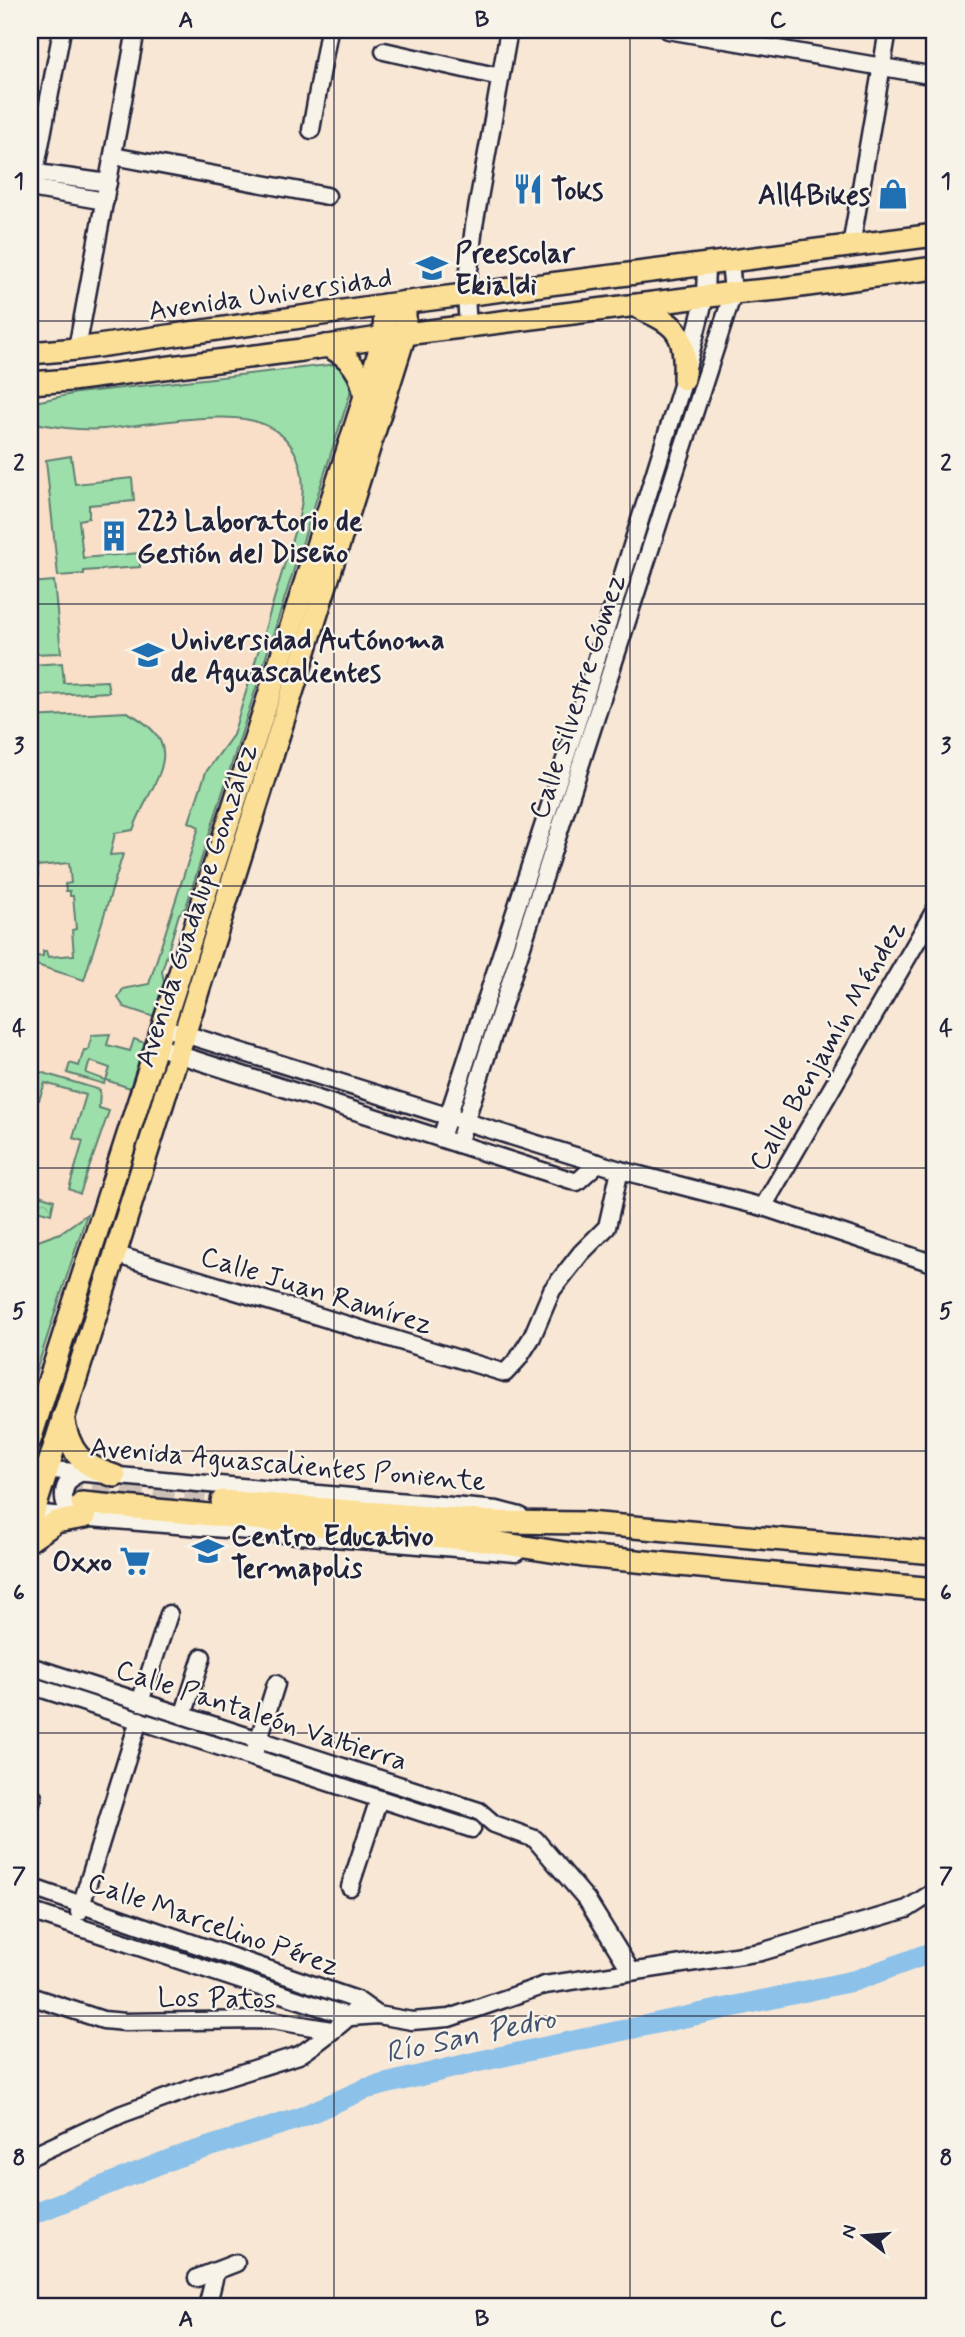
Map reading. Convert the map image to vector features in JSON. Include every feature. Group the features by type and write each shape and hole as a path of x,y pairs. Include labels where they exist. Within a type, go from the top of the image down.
{"main road":[{"name":"Avenida Universidad","path":"30,353 78,349 395,304 935,235"},
{"path":"30,383 935,268"},
{"name":"Avenida Guadalupe González","path":"30,1440 34,1420 160,1036 355,460 395,335 395,304"},
{"path":"633,305 668,321 681,339 685,355 684,379"},
{"name":"Avenida Guadalupe González","path":"31,1517 38,1469 63,1416 177,1054 355,460 365,399 395,335"},
{"path":"326,346 342,354 355,367 362,382 365,399"},
{"path":"30,373 61,370 75,359 78,349"},
{"path":"63,1416 68,1439 78,1457 94,1470 115,1476"},
{"name":"Avenida Aguascalientes Poniente","path":"222,1501 493,1522 601,1524 935,1553"},
{"path":"30,1540 56,1522 81,1512"},
{"name":"Avenida Aguascalientes Poniente","path":"81,1512 487,1541 551,1553 935,1589"}],"street":[{"path":"32,177 62,30"},
{"path":"78,349 136,30"},
{"path":"311,130 328,30"},
{"path":"468,327 466,296 474,226 509,30"},
{"path":"668,30 935,76"},
{"path":"851,246 888,30"},
{"path":"384,51 500,77"},
{"path":"113,156 327,196"},
{"path":"32,177 108,183"},
{"path":"32,177 105,201"},
{"name":"Calle Silvestre Gómez","path":"458,1144 733,293 730,261"},
{"name":"Calle Silvestre Gómez","path":"441,1139 572,738 684,379 705,297 706,265"},
{"name":"Calle Benjamín Méndez","path":"763,1207 935,910"},
{"path":"489,989 507,995"},
{"path":"160,1036 183,1034 620,1170 763,1207 935,1265"},
{"path":"160,1036 177,1054 577,1182 598,1163"},
{"name":"Calle Juan Ramírez","path":"114,1254 505,1373 532,1337 552,1290 581,1253 607,1227 620,1170"},
{"name":"Avenida Aguascalientes Poniente","path":"38,1469 497,1510 539,1521"},
{"path":"80,1473 66,1484 63,1495 66,1508 81,1512"},
{"name":"Avenida Aguascalientes Poniente","path":"31,1517 81,1512"},
{"path":"140,1702 169,1614"},
{"path":"183,1716 202,1657"},
{"name":"Calle Pantaleón Valtierra","path":"30,1667 479,1811"},
{"path":"253,1758 276,1684"},
{"name":"Calle Pantaleón Valtierra","path":"30,1685 472,1829"},
{"path":"74,1926 139,1720"},
{"path":"350,1887 379,1799"},
{"path":"472,1829 479,1811 494,1824 535,1839 587,1900 631,1970"},
{"path":"472,1829 494,1824"},
{"name":"Calle Marcelino Pérez","path":"30,1887 358,2000 378,2015"},
{"name":"Calle Marcelino Pérez","path":"30,1911 351,2017 378,2015 412,2021 449,2018 545,1985 761,1952 907,1909 935,1891"},
{"name":"Los Patos","path":"30,1996 103,2020 272,2021 331,2030"},
{"path":"30,2157 122,2114 299,2055 351,2017 358,2000"},
{"path":"197,2278 236,2263"},
{"path":"208,2307 216,2271"}],"shaded area":[{"name":"Universidad Autónoma de Aguascalientes","path":"337,364 350,394 186,907 179,914 162,971 164,982 156,1009 30,1390 30,403 77,393"}],"green space":[{"path":"337,364 345,367 351,382 350,394 186,907 179,914 162,971 164,982 151,1016 124,1007 118,998 123,989 149,984 199,827 189,822 206,772 233,735 299,516 303,486 301,471 298,458 282,436 270,427 254,421 221,417 104,429 76,429 30,422 30,403 77,393"},
{"path":"71,456 75,484 132,478 134,501 89,505 89,518 79,520 83,558 139,553 140,567 84,571 84,574 58,576 46,460"},
{"path":"54,581 61,653 30,654 30,583"},
{"path":"62,663 64,683 107,681 109,692 30,696 30,665"},
{"path":"127,712 147,725 159,738 163,752 162,765 133,830 115,833 110,855 123,854 84,980 30,963 30,957 43,956 43,951 46,951 48,957 74,955 72,930 76,929 73,896 70,896 70,891 66,891 65,884 71,883 69,863 37,866 38,877 30,878 30,717"},
{"path":"110,1034 107,1045 130,1051 134,1039 145,1043 130,1088 106,1080 110,1068 90,1061 86,1073 105,1080 104,1084 67,1073 70,1063 79,1066 84,1050 88,1050 92,1035"},
{"path":"30,1069 100,1090 99,1108 109,1111 80,1194 69,1189 83,1141 73,1138 86,1095 45,1083 39,1100 30,1097 35,1080 30,1078"},
{"path":"30,1192 54,1200 51,1214 30,1208"},
{"path":"87,1214 30,1390 30,1244 60,1233"}],"waterway":[{"name":"Río San Pedro","path":"30,2215 174,2158 297,2119 365,2089 476,2062 857,1980 935,1951"}],"tunnel":[{"path":"30,1484 222,1501"}],"place":[{"name":"Toks","path":"528,189"},
{"name":"All4Bikes","path":"893,194"},
{"name":"Preescolar Ekialdi","path":"432,268"},
{"name":"223 Laboratorio de Gestión del Diseño","path":"114,536"},
{"name":"Universidad Autónoma de Aguascalientes","path":"148,655"},
{"name":"Centro Educativo Termapolis","path":"208,1551"},
{"name":"Oxxo","path":"135,1561"}]}
